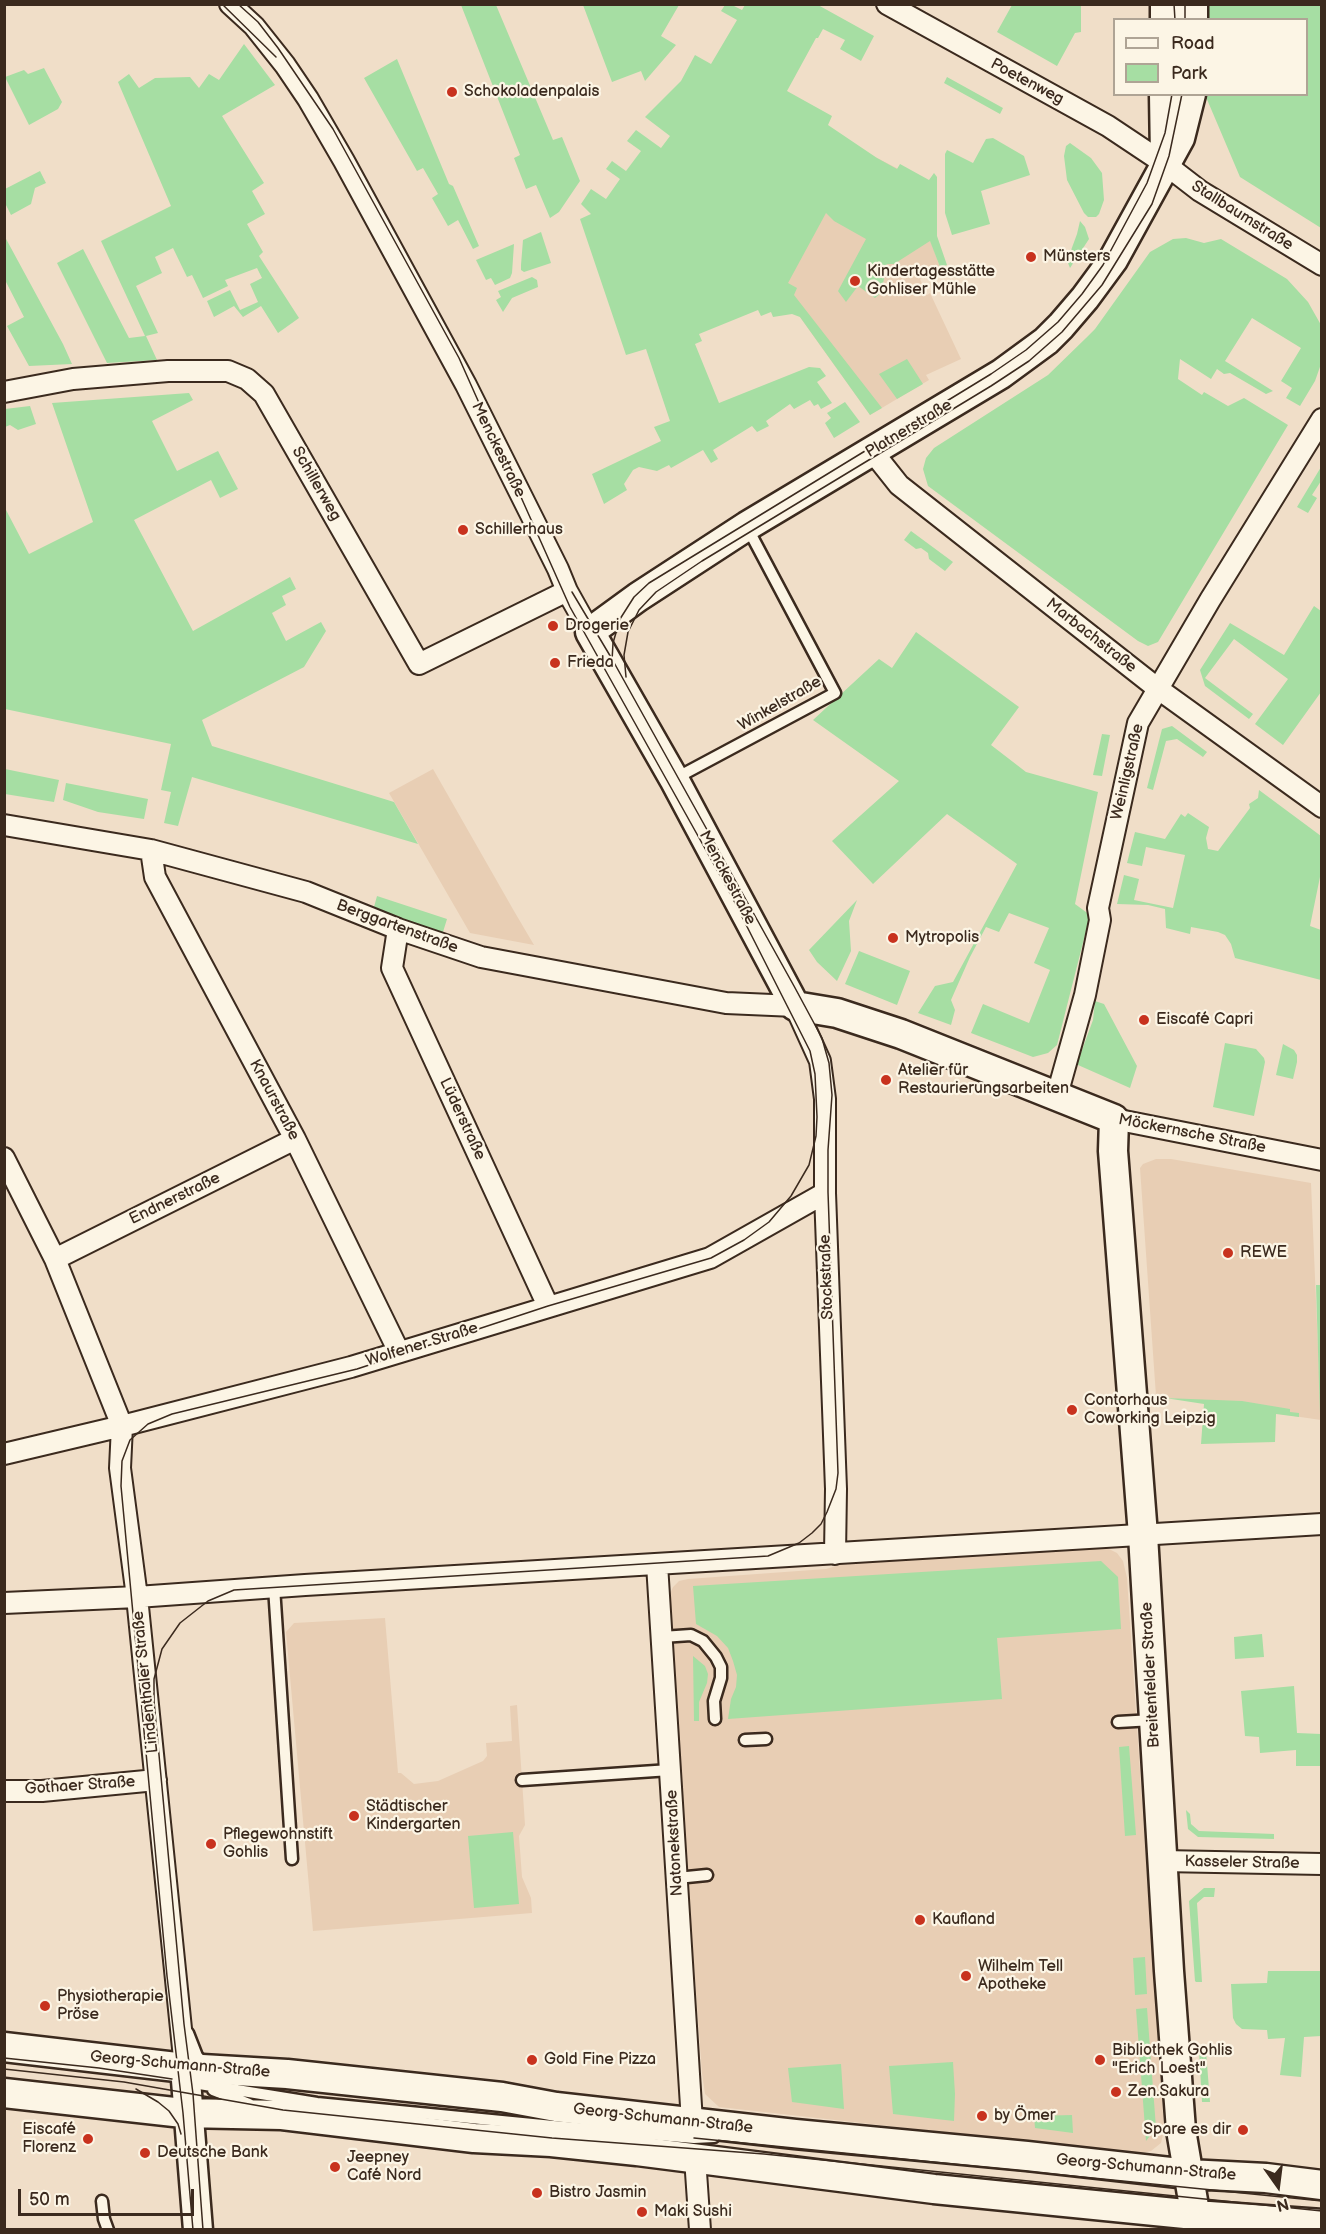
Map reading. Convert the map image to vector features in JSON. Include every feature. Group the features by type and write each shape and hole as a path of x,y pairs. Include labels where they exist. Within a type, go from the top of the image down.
{"main road":[{"name":"Platnerstraße","path":"1164,96 1165,164"},
{"name":"Platnerstraße","path":"590,632 638,597 747,526 1001,374 1061,326 1113,260 1180,138 1190,96"},
{"name":"Menckestraße","path":"590,632 674,779 795,1006"},
{"name":"Möckernsche Straße","path":"795,1006 829,1011 891,1030 1114,1119"},
{"name":"Breitenfelder Straße","path":"1114,1119 1113,1151 1144,1549 1180,2120 1197,2222"},
{"name":"Georg-Schumann-Straße","path":"4,2047 100,2057 186,2073 287,2074 502,2097 555,2107 694,2140 934,2189 1197,2222 1322,2224"},
{"name":"Lindenthaler Straße","path":"186,2073 196,2114 192,2146 198,2229"},
{"name":"Georg-Schumann-Straße","path":"4,2093 196,2114 282,2115 474,2138 551,2142 694,2140 795,2134 1188,2174 1266,2178 1322,2185"}],"street":[{"name":"Menckestraße","path":"230,4 254,26 285,65 344,161 466,385 567,591 590,632"},
{"name":"Poetenweg","path":"887,4 1108,126 1165,164"},
{"name":"Stallbaumstraße","path":"1165,164 1200,191 1322,265"},
{"name":"Schillerweg","path":"4,392 73,379 168,371 228,371 247,379 264,394 419,664 567,591"},
{"name":"Weinligstraße","path":"1057,1095 1085,995 1100,920 1098,908 1138,723 1157,688 1322,419"},
{"name":"Marbachstraße","path":"872,451 899,485 1157,688 1322,807"},
{"name":"Berggartenstraße","path":"4,825 151,850 306,892 398,929 481,957 726,1003 795,1006"},
{"name":"Knaurstraße","path":"151,850 155,877 295,1139 399,1352"},
{"name":"Lüderstraße","path":"398,929 393,968 548,1306"},
{"name":"Stockstraße","path":"795,1006 820,1061 825,1099 825,1193 835,1554"},
{"name":"Möckernsche Straße","path":"1114,1119 1322,1160"},
{"name":"Endnerstraße","path":"55,1259 295,1139"},
{"name":"Lindenthaler Straße","path":"4,1158 55,1259 122,1426 120,1468 137,1597 186,2073"},
{"name":"Wolfener Straße","path":"4,1454 351,1367 710,1257 825,1193"},
{"path":"4,1603 137,1597 835,1554 1144,1549 1322,1524"},
{"name":"Natonekstraße","path":"657,1564 700,2229"},
{"name":"Gothaer Straße","path":"4,1791 42,1791 156,1780"},
{"name":"Kasseler Straße","path":"1162,1861 1322,1864"}],"lane":[{"name":"Winkelstraße","path":"674,779 835,693 747,526"},
{"path":"274,1587 292,1859"},
{"path":"662,1637 691,1635 702,1641 716,1657 721,1668 721,1678 714,1701 715,1719"},
{"path":"1118,1722 1153,1720"},
{"path":"745,1740 766,1739"},
{"path":"522,1780 670,1770"},
{"path":"677,1878 707,1875"},
{"path":"186,2073 255,2094 317,2103 694,2140"},
{"path":"186,2073 226,2083 255,2094"},
{"path":"186,2073 228,2097 282,2115"},
{"path":"196,2114 228,2097 255,2094"},
{"path":"102,2200 104,2219 108,2229"}],"shaded area":[{"name":"Kindertagesstätte Gohliser Mühle","path":"860,149 906,173 940,267 929,271 920,279 927,295 930,293 961,359 926,375 929,380 870,415 782,292"},
{"path":"433,769 534,945 470,933 389,793"},
{"path":"1156,1159 1171,1159 1311,1183 1321,1420 1156,1396 1140,1168 1143,1164"},
{"path":"1098,1546 1117,1553 1123,1561 1127,1578 1164,2130 1161,2143 1151,2151 1139,2154 719,2107 705,2094 702,2073 667,1601 673,1587 679,1581 688,1579 826,1569 856,1560"},
{"name":"Städtischer Kindergarten","path":"385,1618 398,1773 414,1784 438,1781 483,1761 487,1756 486,1743 512,1741 510,1706 517,1705 525,1825 519,1836 522,1877 531,1898 532,1913 313,1931 286,1632 294,1623"}],"green space":[{"path":"461,5 496,5 553,140 562,137 580,181 559,212 550,218 536,185 526,189 514,158 520,155"},
{"path":"583,5 679,5 661,36 676,45 645,81 641,71 612,82"},
{"path":"725,5 732,5 742,10 745,5 818,5 874,36 861,61 840,49 845,40 823,29 787,91 832,116 828,125 877,158 897,169 900,164 929,180 934,173 937,177 937,236 947,265 940,267 930,241 894,264 887,264 881,293 875,298 858,286 846,302 838,291 866,239 834,221 826,213 788,283 797,288 794,295 882,408 870,415 800,317 792,314 773,317 771,312 761,316 758,310 699,334 702,341 695,344 719,403 809,367 820,368 826,376 817,382 832,403 821,409 818,404 814,406 810,400 794,409 790,404 766,421 769,426 757,432 752,426 713,450 718,459 711,463 703,450 671,468 669,465 657,471 639,467 633,470 624,484 627,490 604,504 592,474 661,441 654,427 670,421 646,349 626,355 580,219 591,214 581,204 591,189 606,199 620,179 606,169 612,161 626,171 641,151 627,141 636,130 661,148 670,136 645,117 681,81 695,55 711,64 737,20 721,11"},
{"path":"1012,5 1081,5 1081,32 1075,33 1057,66 997,32"},
{"path":"1207,5 1321,5 1321,228 1240,177 1206,97 1308,96 1308,18 1207,18"},
{"path":"244,44 275,85 222,116 264,183 252,191 265,214 247,224 263,252 259,256 299,318 278,333 261,306 243,317 234,306 214,317 207,301 230,290 240,310 258,302 250,284 262,278 257,268 225,280 228,286 203,298 192,275 187,277 173,248 155,257 162,273 136,286 158,333 146,336 157,360 107,363 57,263 83,249 129,338 145,336 101,241 171,206 118,82 129,74 139,88 155,78 190,77 199,88 209,74 219,80"},
{"path":"397,59 449,184 453,186 479,246 473,249 458,220 448,226 432,198 438,194 423,168 417,171 364,78"},
{"path":"44,68 62,102 58,109 29,125 5,77 24,70 28,74"},
{"path":"947,77 1003,108 1000,114 944,83"},
{"path":"993,138 1024,156 1030,175 981,191 990,224 952,235 945,213 945,154 947,150 973,163 986,139"},
{"path":"1070,143 1091,158 1102,173 1104,200 1096,217 1088,217 1084,213 1067,180 1064,156 1066,146"},
{"path":"40,171 46,183 35,188 31,204 11,215 5,203 5,189"},
{"path":"1080,221 1089,239 1070,268 1068,263 1070,253"},
{"path":"541,232 551,263 524,272 521,270 523,240"},
{"path":"5,237 72,364 29,366 7,326 24,317 5,280"},
{"path":"1186,238 1204,243 1221,239 1287,279 1308,302 1321,325 1321,364 1315,381 1300,406 1286,398 1292,388 1281,381 1301,348 1252,318 1225,361 1273,391 1266,394 1230,373 1224,374 1217,369 1211,379 1180,359 1178,379 1202,395 1204,392 1228,406 1244,398 1288,425 1158,642 1148,646 1138,641 928,486 923,469 926,458 934,448 1048,375 1095,329 1150,252 1173,239"},
{"path":"514,244 510,278 495,285 491,278 486,280 476,260"},
{"path":"532,277 537,280 538,287 512,298 503,312 496,300 501,297 498,291"},
{"path":"907,359 923,384 897,399 879,374"},
{"path":"189,393 193,400 152,421 177,471 218,451 238,489 220,498 211,480 134,520 193,631 290,577 296,589 282,596 286,605 272,613 286,641 321,622 326,631 304,667 202,720 212,746 394,802 418,844 192,777 178,826 164,823 171,792 161,790 171,744 5,709 5,508 29,554 93,522 52,403"},
{"path":"845,402 860,422 834,438 825,423 831,418 827,413"},
{"path":"30,406 36,424 18,430 10,425 5,427 5,409"},
{"path":"1321,467 1321,481 1312,495 1317,498 1308,513 1297,507"},
{"path":"911,531 953,562 945,571 929,559 928,553 921,548 916,549 904,540"},
{"path":"1314,606 1321,611 1321,692 1283,745 1255,724 1288,679 1234,639 1205,678 1253,714 1249,719 1205,686 1200,670 1230,623 1284,655"},
{"path":"916,632 1019,707 991,745 1026,772 1098,792 1075,904 1090,915 1057,1045 1048,1053 1033,1057 971,1033 983,1004 1029,1023 1050,970 1034,963 1049,928 1009,913 999,932 986,927 970,957 951,1000 955,1010 951,1025 918,1013 935,986 953,982 1017,864 947,814 873,884 832,841 899,781 813,720 879,659 892,668"},
{"path":"1172,726 1207,752 1203,757 1177,739 1166,741 1153,790 1147,788 1162,729"},
{"path":"1102,734 1110,735 1102,776 1093,775"},
{"path":"5,769 59,780 54,802 5,794"},
{"path":"66,783 148,799 144,819 98,812 63,800"},
{"path":"1259,790 1321,836 1321,872 1310,926 1321,930 1321,980 1235,958 1231,944 1225,935 1218,932 1191,927 1190,934 1166,928 1165,909 1148,905 1117,904 1124,875 1139,879 1134,900 1173,908 1185,855 1146,847 1142,866 1127,863 1135,832 1165,839 1181,814 1185,817 1188,813 1209,827 1206,838 1208,849 1218,851 1250,808 1249,804 1258,798"},
{"path":"377,896 447,919 443,932 440,936 374,907"},
{"path":"857,900 849,921 851,951 837,981 817,962 809,950"},
{"path":"859,951 910,971 897,1005 845,984"},
{"path":"1095,1001 1104,1004 1137,1066 1130,1088 1078,1065 1093,1020"},
{"path":"1225,1043 1256,1049 1264,1058 1254,1116 1213,1107"},
{"path":"1283,1044 1294,1050 1297,1055 1293,1079 1276,1075"},
{"path":"1316,1285 1322,1285 1321,1443 1319,1385"},
{"path":"1165,1398 1242,1401 1290,1409 1290,1412 1299,1413 1299,1417 1276,1414 1275,1442 1201,1444 1204,1404"},
{"path":"1101,1561 1118,1577 1121,1629 997,1638 1002,1699 728,1719 731,1699 736,1687 737,1675 733,1661 728,1648 717,1636 696,1624 693,1586"},
{"path":"1262,1634 1264,1657 1235,1659 1234,1637"},
{"path":"693,1656 705,1666 708,1674 707,1683 699,1702 699,1721 694,1721"},
{"path":"1294,1686 1297,1733 1321,1734 1321,1766 1296,1766 1296,1750 1260,1753 1259,1737 1245,1736 1241,1691"},
{"path":"1129,1746 1136,1835 1125,1836 1119,1747"},
{"path":"1186,1810 1190,1814 1191,1824 1199,1831 1274,1834 1274,1839 1198,1837 1188,1829"},
{"path":"513,1832 519,1904 474,1908 468,1836"},
{"path":"1204,1888 1215,1888 1214,1897 1204,1897 1197,1903 1202,1982 1196,1982 1189,1901"},
{"path":"1145,1957 1147,1994 1135,1995 1133,1958"},
{"path":"1268,1971 1321,1971 1321,2036 1304,2037 1301,2077 1280,2075 1285,2038 1268,2039 1267,2030 1242,2029 1233,2018 1231,1984 1267,1983"},
{"path":"1147,2008 1156,2128 1146,2141 1136,2009"},
{"path":"1199,2051 1206,2051 1210,2102 1202,2102"},
{"path":"953,2062 954,2121 893,2114 889,2066"},
{"path":"841,2064 844,2109 792,2102 788,2068"},
{"path":"1072,2115 1073,2133 1035,2128 1034,2116"}],"tram line":[{"path":"222,4 276,57"},
{"path":"193,2230 121,1486 122,1461 130,1440 148,1424 172,1414 357,1369 548,1306 711,1258 744,1240 769,1222 791,1196 809,1165 816,1136 817,1117 815,1074 810,1051 731,895 570,607 459,358 333,129 278,48 258,22 238,4"},
{"path":"1174,4 1175,18"},
{"path":"1185,4 1185,18"},
{"path":"612,661 613,643 620,619 634,597 649,583 991,374 1026,350 1058,322 1103,265 1147,183 1165,133 1172,96"},
{"path":"626,677 624,655 628,632 639,610 656,592 702,561 991,386 1029,361 1062,332 1102,285 1152,204 1169,156 1182,96"},
{"path":"203,2230 193,2094 184,2024 154,1701 154,1679 162,1649 180,1623 208,1601 234,1590 768,1556 799,1543 812,1533 821,1524 836,1489 838,1473 828,1192 832,1095 829,1063 822,1038 612,659 572,592"},
{"path":"4,2058 99,2068 172,2079"},
{"path":"4,2069 124,2082 283,2110 552,2138 764,2154 1322,2211"},
{"path":"136,2089 169,2111 178,2124 181,2134"},
{"path":"694,2138 1322,2201"}],"place":[{"name":"Schokoladenpalais","path":"452,92"},
{"name":"Münsters","path":"1031,257"},
{"name":"Kindertagesstätte Gohliser Mühle","path":"855,281"},
{"name":"Schillerhaus","path":"463,530"},
{"name":"Drogerie","path":"553,626"},
{"name":"Frieda","path":"555,663"},
{"name":"Mytropolis","path":"893,938"},
{"name":"Eiscafé Capri","path":"1144,1020"},
{"name":"Atelier für Restaurierungsarbeiten","path":"886,1080"},
{"name":"REWE","path":"1228,1253"},
{"name":"Contorhaus Coworking Leipzig","path":"1072,1410"},
{"name":"Städtischer Kindergarten","path":"354,1816"},
{"name":"Pflegewohnstift Gohlis","path":"211,1844"},
{"name":"Kaufland","path":"920,1920"},
{"name":"Wilhelm Tell Apotheke","path":"966,1976"},
{"name":"Physiotherapie Pröse","path":"45,2006"},
{"name":"Gold Fine Pizza","path":"532,2060"},
{"name":"Bibliothek Gohlis \"Erich Loest\"","path":"1100,2060"},
{"name":"Zen.Sakura","path":"1116,2092"},
{"name":"by Ömer","path":"982,2116"},
{"name":"Spare es dir","path":"1243,2130"},
{"name":"Eiscafé Florenz","path":"88,2139"},
{"name":"Deutsche Bank","path":"145,2153"},
{"name":"Jeepney Café Nord","path":"335,2167"},
{"name":"Bistro Jasmin","path":"537,2193"},
{"name":"Maki Sushi","path":"642,2212"}]}
